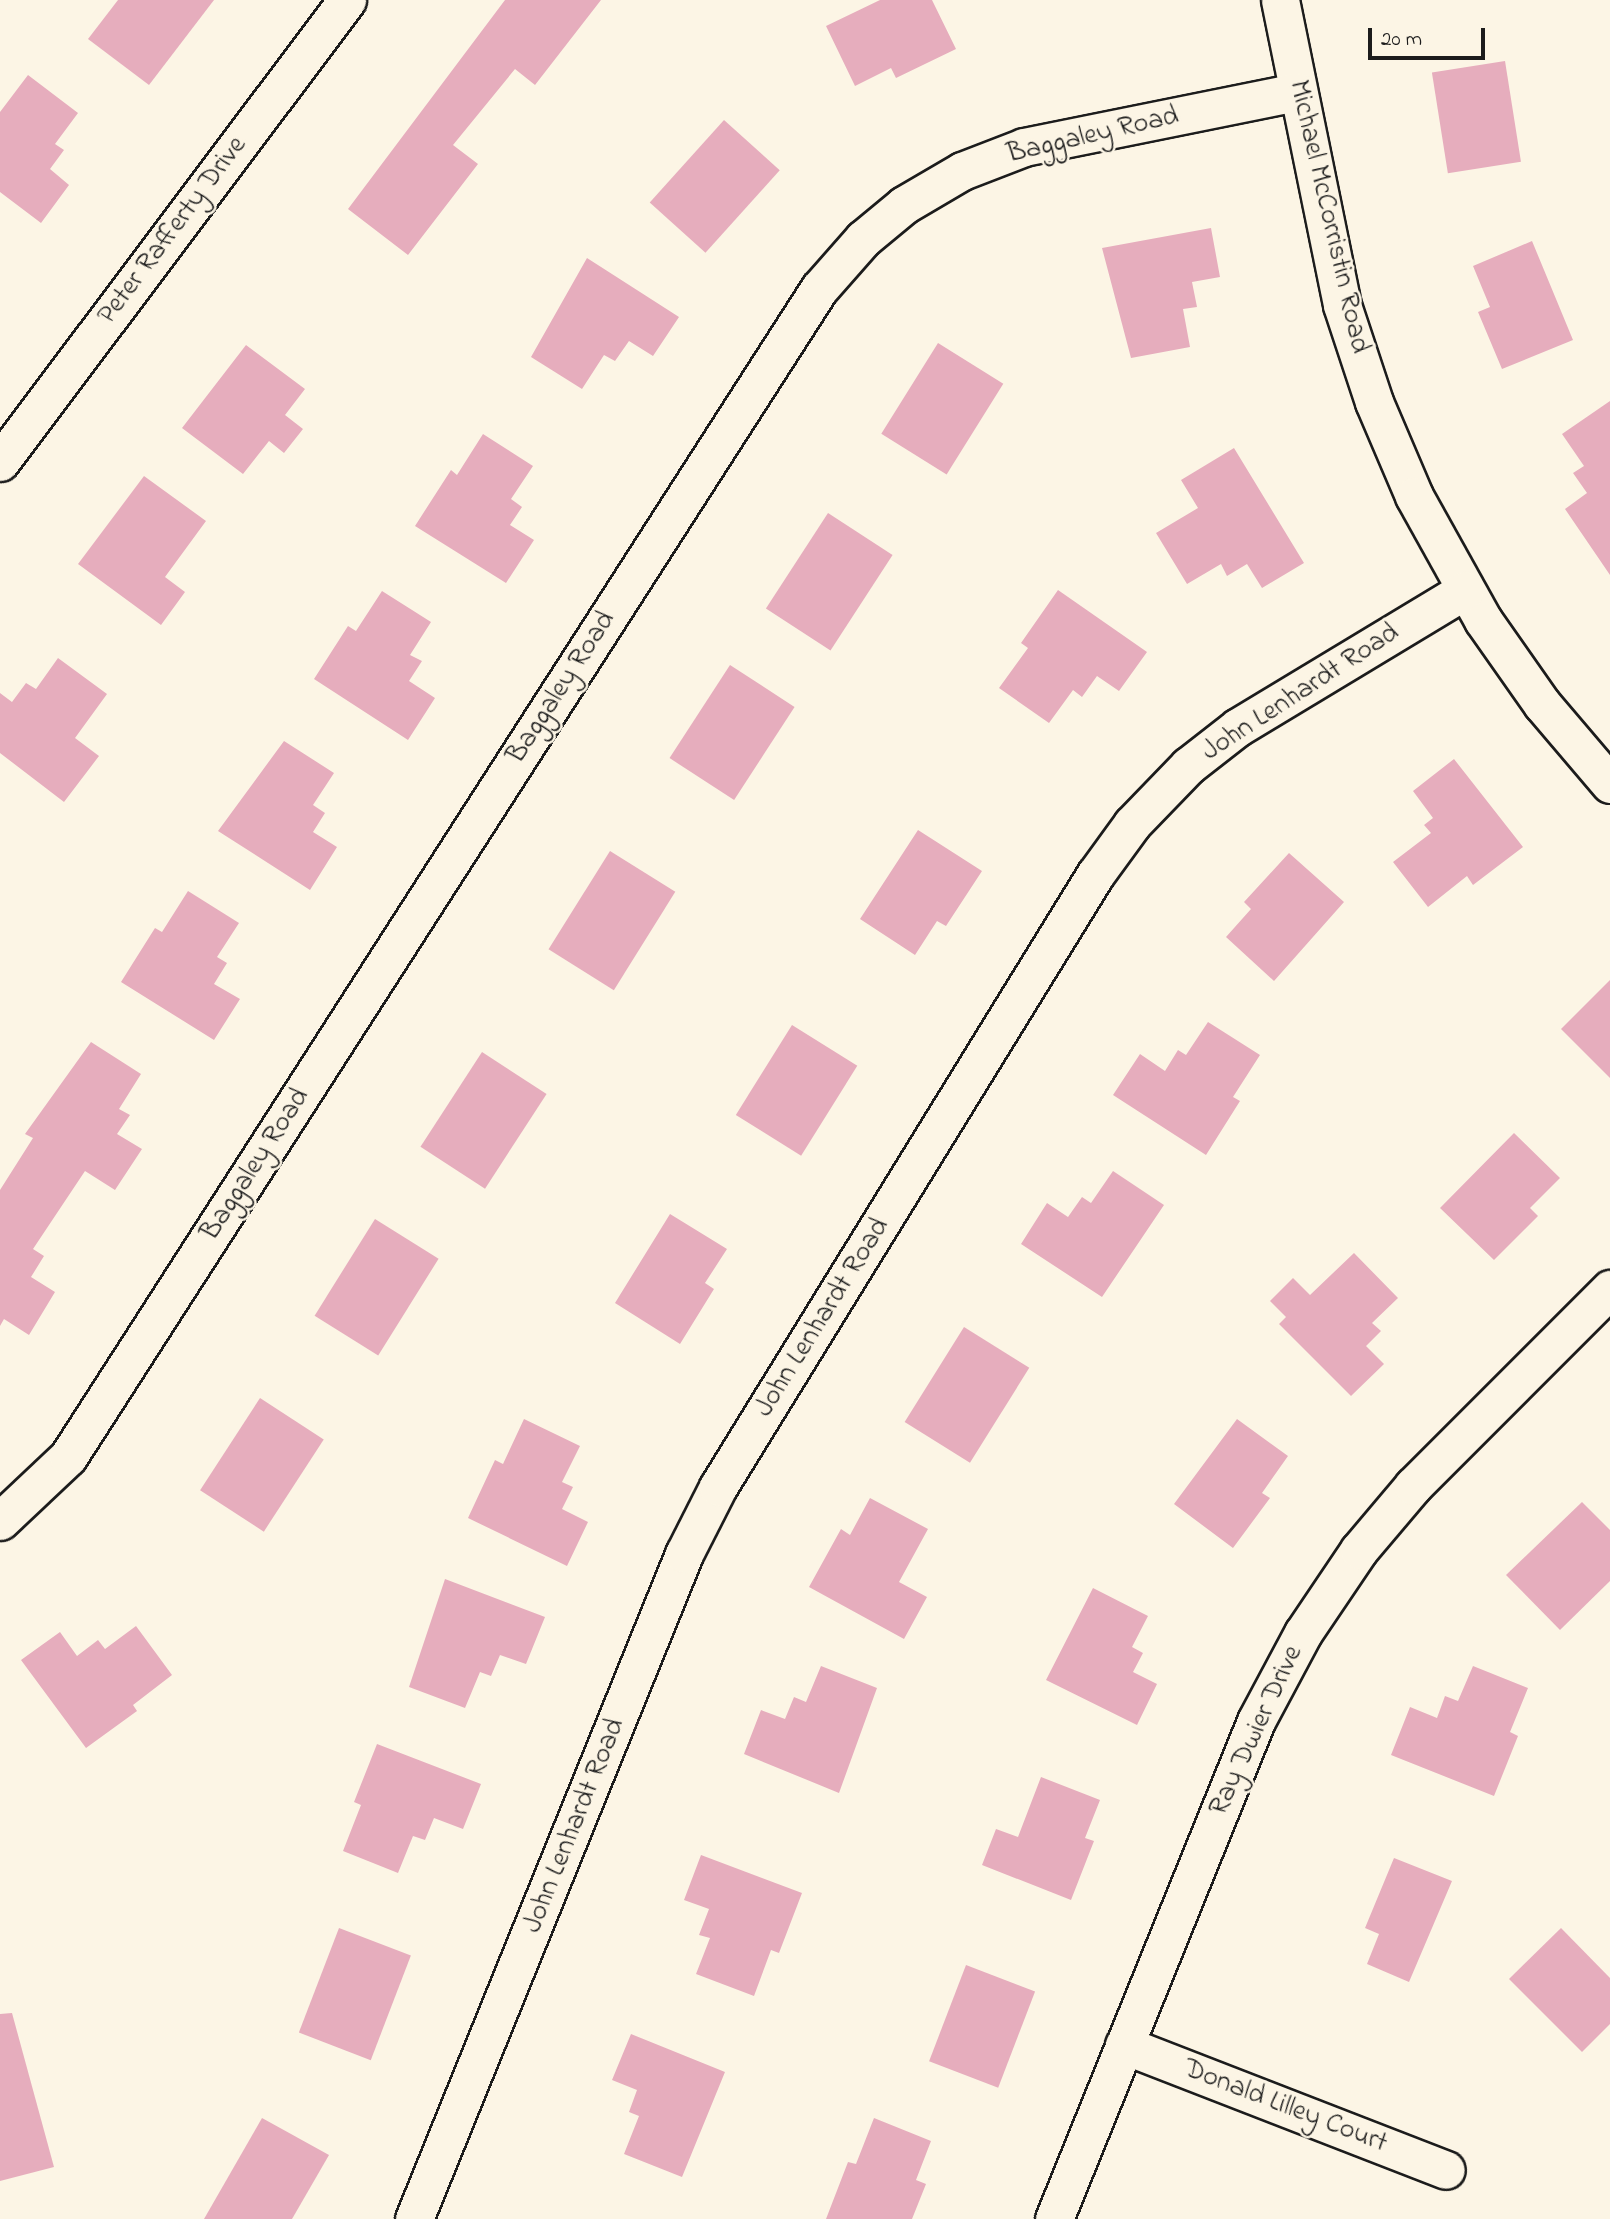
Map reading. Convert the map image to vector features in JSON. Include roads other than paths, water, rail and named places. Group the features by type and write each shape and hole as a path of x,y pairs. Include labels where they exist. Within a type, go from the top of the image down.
{"street":[{"name":"Peter Rafferty Drive","path":"0,462 347,0"},
{"name":"Michael McCorristin Road","path":"1280,0 1342,305 1374,402 1414,496 1465,590 1542,704 1610,784"},
{"name":"Baggaley Road","path":"0,1521 68,1457 819,289 863,239 904,205 962,171 1024,148 1298,92"},
{"name":"John Lenhardt Road","path":"414,2219 684,1554 718,1487 1095,876 1132,824 1178,775 1238,727 1465,590"},
{"name":"Ray Dwier Drive","path":"1054,2219 1256,1721 1303,1633 1359,1550 1413,1486 1610,1289"},
{"name":"Donald Lilley Court","path":"1124,2045 1446,2170"}]}
